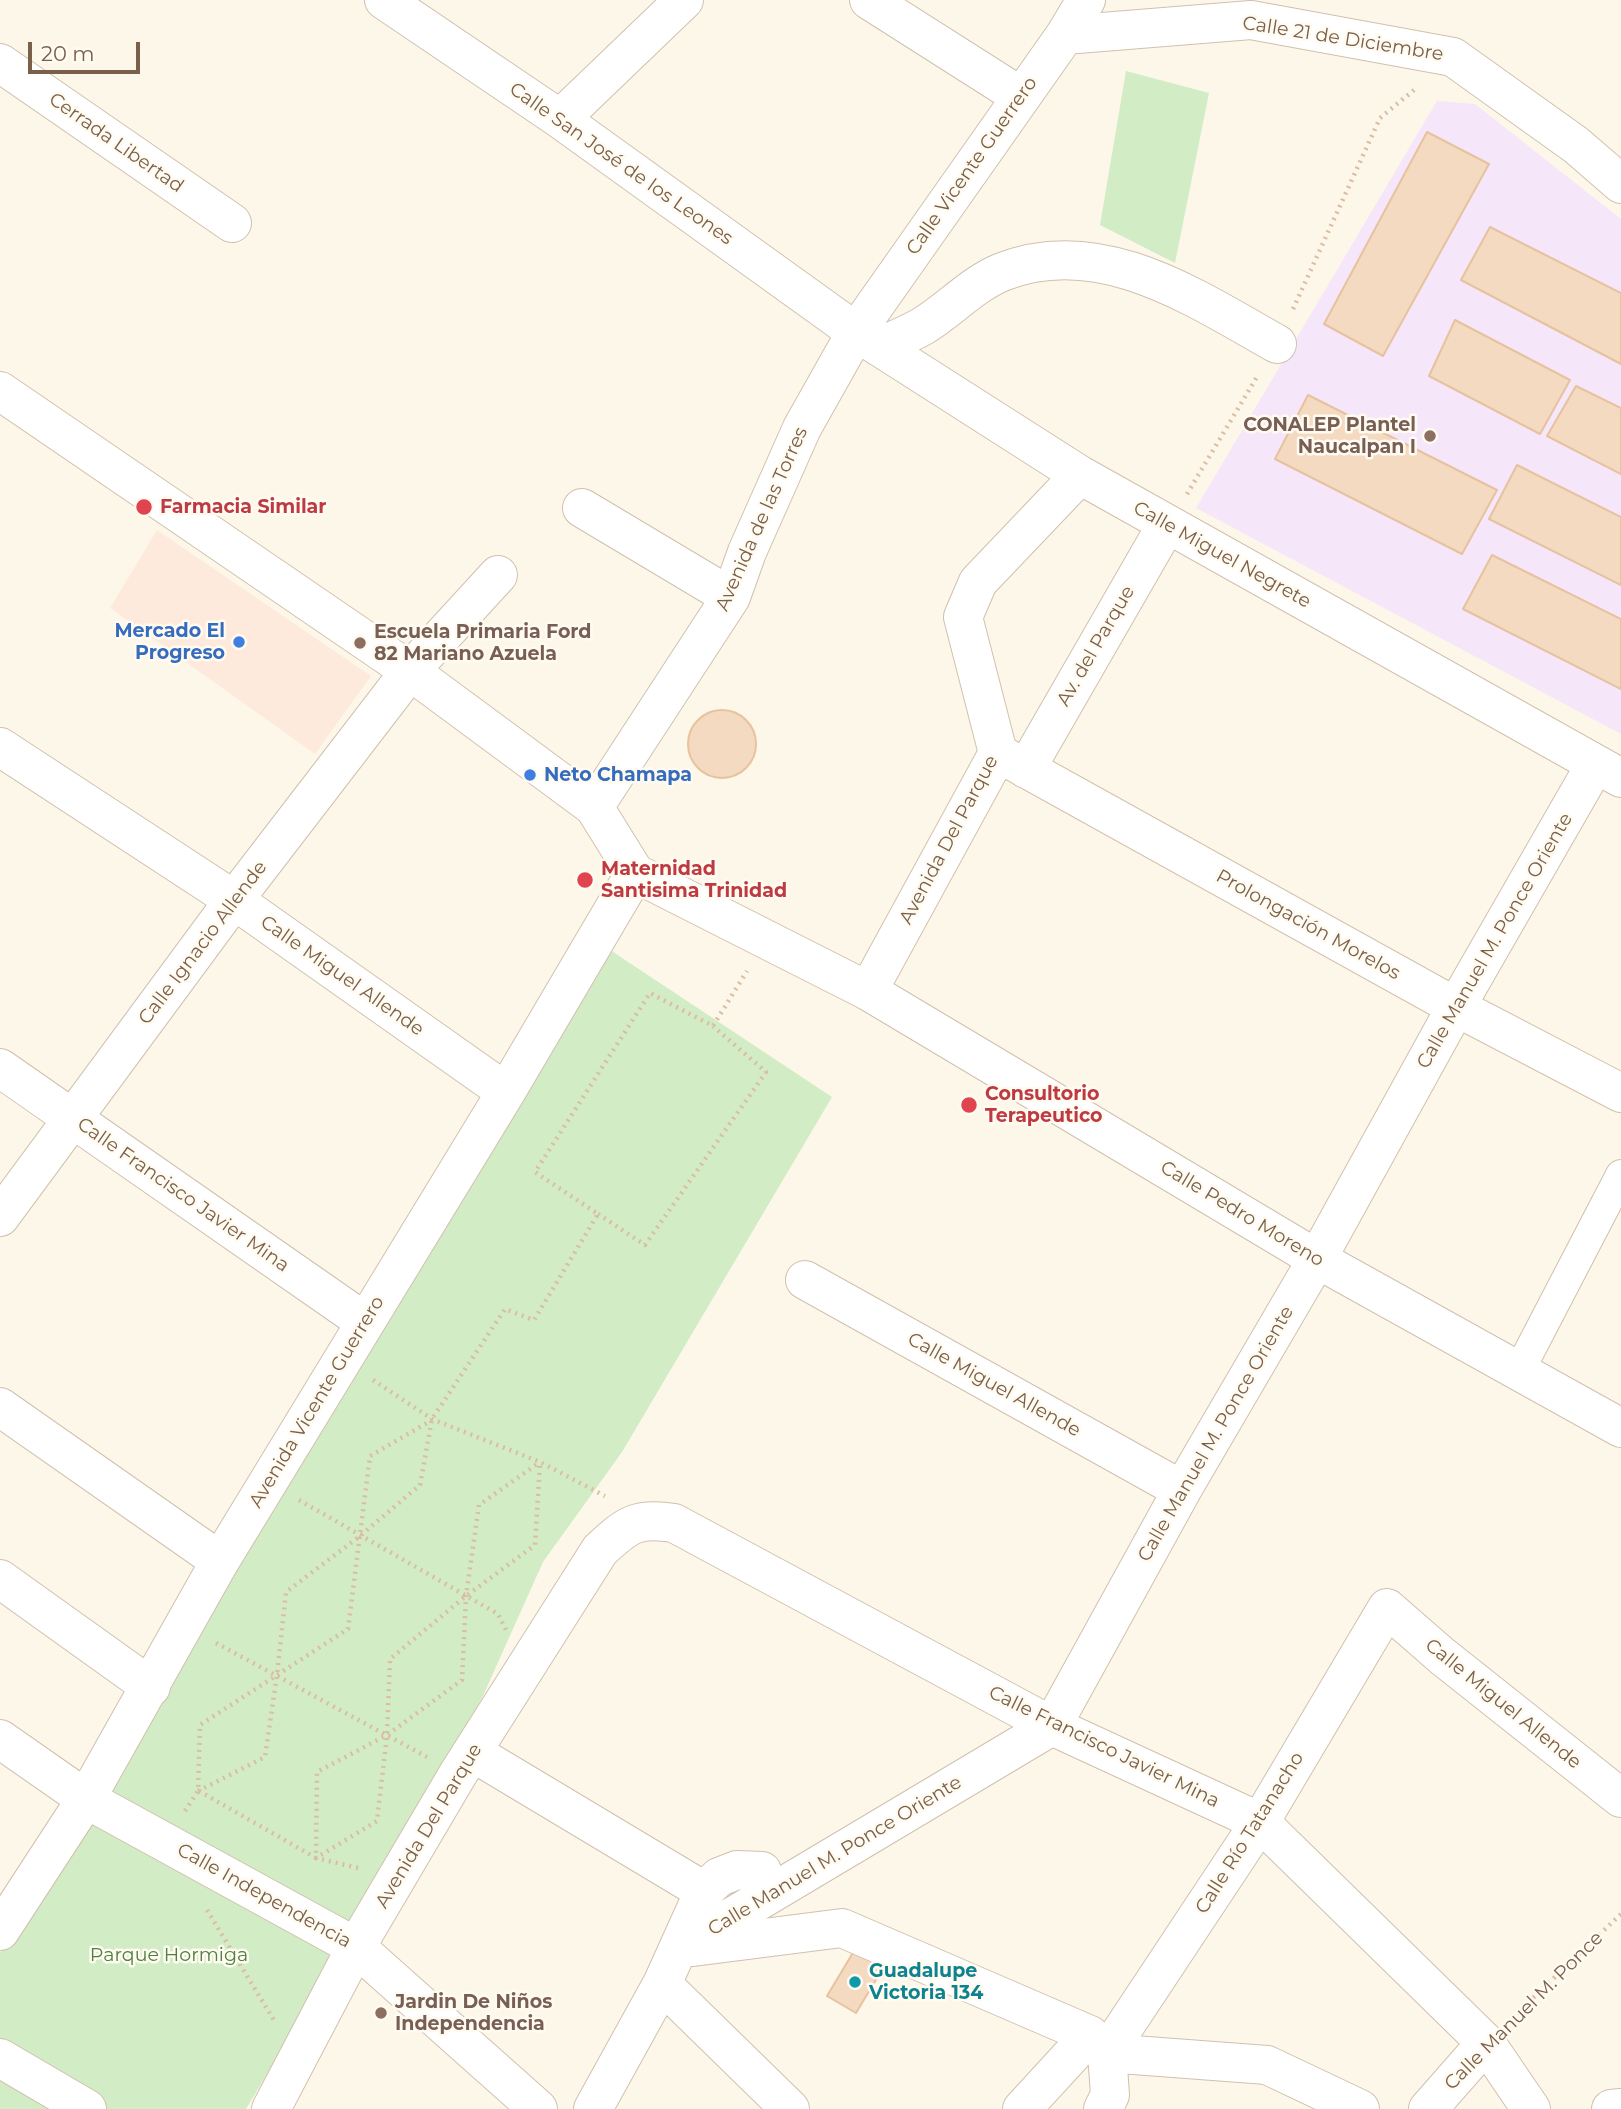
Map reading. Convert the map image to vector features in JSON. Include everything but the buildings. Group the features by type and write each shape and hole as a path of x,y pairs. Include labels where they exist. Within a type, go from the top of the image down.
{"street":[{"name":"Calle San José de los Leones","path":"384,0 560,119 868,340"},
{"path":"560,119 684,0"},
{"path":"869,0 1020,96"},
{"name":"Calle Vicente Guerrero","path":"868,340 1020,96 1066,35 1086,0"},
{"name":"Calle 21 de Diciembre","path":"1066,35 1251,20 1453,57 1576,145 1621,184"},
{"name":"Cerrada Libertad","path":"0,63 232,223"},
{"path":"868,340 924,325 971,289 1003,272 1070,259 1105,263 1159,281 1277,344"},
{"name":"Calle Miguel Negrete","path":"868,340 1080,475 1608,771"},
{"name":"Avenida de las Torres","path":"594,807 731,597 747,552 802,428 868,340"},
{"path":"4,402 410,671 594,807 635,873"},
{"name":"Avenida Del Parque","path":"868,991 1012,761 963,617 978,582 1080,475"},
{"path":"582,508 731,597"},
{"name":"Av. del Parque","path":"1012,761 1167,524"},
{"name":"Calle Ignacio Allende","path":"0,1217 234,900 410,671 498,575"},
{"name":"Calle Miguel Allende","path":"0,747 234,900 506,1092"},
{"name":"Prolongación Morelos","path":"1012,761 1456,1007 1621,1093"},
{"name":"Calle Manuel M. Ponce Oriente","path":"678,1949 1052,1726 1182,1490 1317,1258 1456,1007 1608,771"},
{"name":"Calle Pedro Moreno","path":"635,873 868,991 1317,1258 1621,1427"},
{"name":"Avenida Vicente Guerrero","path":"0,1931 86,1799 220,1561 506,1092 635,873"},
{"name":"Calle Francisco Javier Mina","path":"0,1068 365,1322"},
{"path":"1519,1371 1621,1175"},
{"name":"Calle Miguel Allende","path":"805,1280 1182,1490"},
{"path":"0,1407 220,1561"},
{"name":"Avenida Del Parque","path":"271,2109 356,1947 397,1877 465,1763 600,1550 624,1528 649,1520"},
{"name":"Calle Francisco Javier Mina","path":"649,1520 674,1523 1052,1726 1261,1822 1486,2043 1531,2109"},
{"path":"0,1579 150,1687"},
{"name":"Calle Miguel Allende","path":"1387,1608 1442,1656 1621,1798"},
{"name":"Calle Río Tatanacho","path":"1022,2109 1098,2044 1261,1822 1387,1608"},
{"name":"Calle Independencia","path":"0,1739 86,1799 356,1947 538,2109"},
{"path":"465,1763 704,1891"},
{"path":"593,2109 662,1984 704,1891 719,1877 737,1870 762,1871 678,1949"},
{"path":"678,1949 842,1928 1098,2044 1267,2065 1360,2109"},
{"path":"662,1984 790,2109"},
{"name":"Calle Manuel M. Ponce","path":"1428,2109 1486,2043"},
{"path":"1098,2044 1110,2095 1103,2109"},
{"path":"0,2058 87,2109"},
{"path":"1611,2109 1621,2108"}],"path":[{"path":"713,1026 766,939"},
{"path":"650,993 713,1026 766,1072 645,1245 535,1172 650,993"},
{"path":"164,1842 198,1791 265,1757 286,1592 420,1485 432,1419 505,1309 534,1320 598,1214"},
{"path":"343,1359 432,1419 540,1462 649,1520"},
{"path":"198,1791 200,1725 348,1629 370,1456 432,1419"},
{"path":"316,1858 317,1772 387,1735 462,1680 466,1596 479,1505 540,1462"},
{"path":"316,1858 377,1821 387,1735 390,1659 466,1596 535,1545 540,1462"},
{"path":"269,1481 498,1614 526,1667"},
{"path":"184,1627 387,1735 465,1763"},
{"path":"198,1791 316,1858 397,1877"},
{"path":"200,1899 298,2058"},
{"name":"Calle Manuel M. Ponce","path":"1486,2043 1621,1914"}],"shaded area":[{"name":"CONALEP Plantel Naucalpan I","path":"1437,101 1475,104 1621,219 1621,734 1196,508"},
{"name":"Mercado El Progreso","path":"157,530 371,676 315,754 110,608"}],"green space":[{"path":"1126,71 1209,93 1175,263 1100,225"},
{"name":"Parque Hormiga","path":"598,942 832,1097 622,1452 543,1562 482,1698 340,1952 246,2109 0,2109 0,1953 167,1676"}],"place":[{"name":"CONALEP Plantel Naucalpan I","path":"1430,436"},
{"name":"Farmacia Similar","path":"144,507"},
{"name":"Mercado El Progreso","path":"239,642"},
{"name":"Escuela Primaria Ford 82 Mariano Azuela","path":"360,643"},
{"name":"Neto Chamapa","path":"530,775"},
{"name":"Maternidad Santisima Trinidad","path":"585,880"},
{"name":"Consultorio Terapeutico","path":"969,1105"},
{"name":"Guadalupe Victoria 134","path":"855,1982"},
{"name":"Jardin De Niños Independencia","path":"381,2013"}]}
